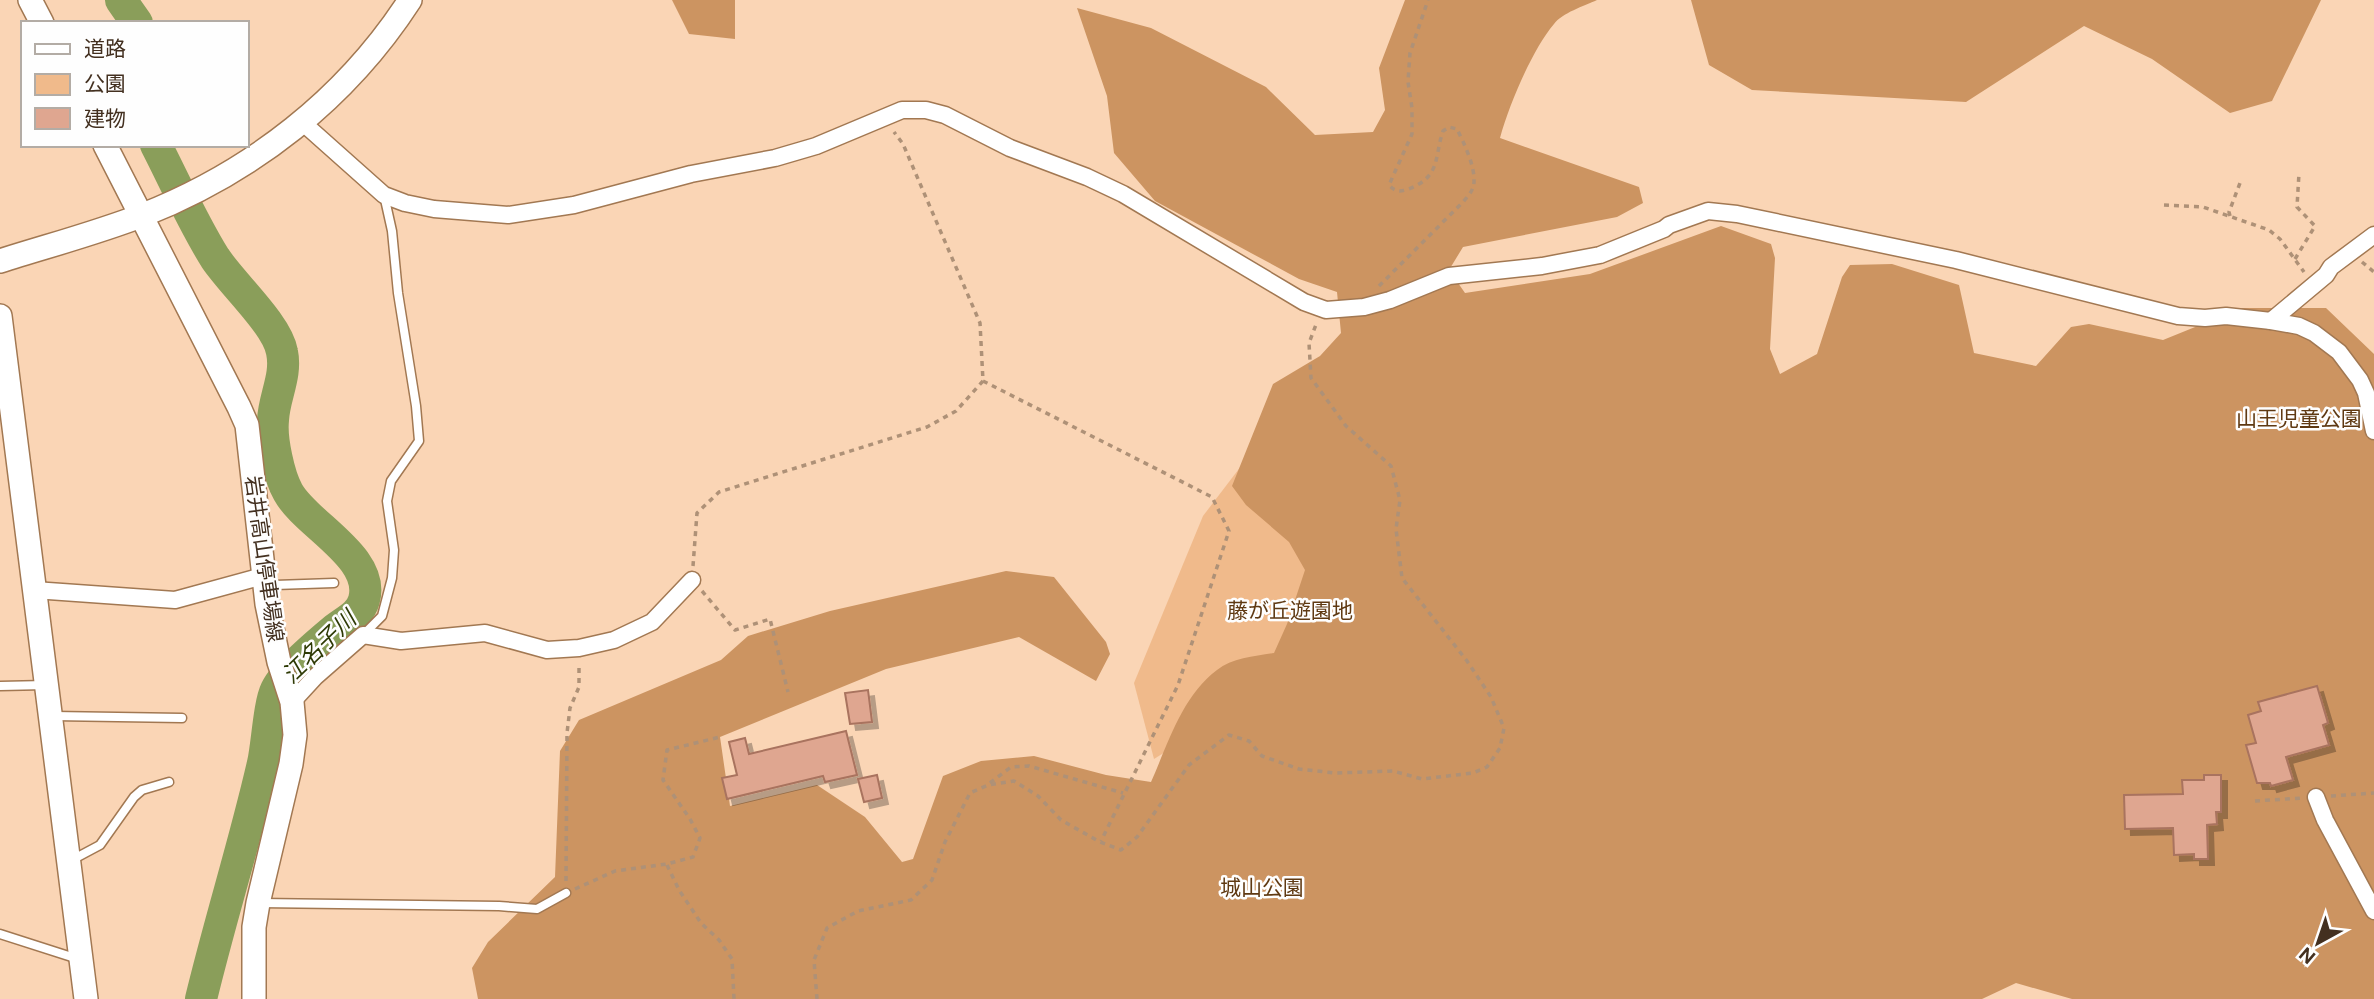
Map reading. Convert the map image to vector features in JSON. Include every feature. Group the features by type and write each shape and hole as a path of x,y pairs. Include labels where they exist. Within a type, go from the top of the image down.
{"street":[{"path":"30,0 41,21"},
{"path":"0,261 141,216 205,186 269,148 343,85 379,44 410,0"},
{"path":"302,122 384,195 434,209 508,215 574,205 691,174 775,158 816,146 902,110 926,110 945,115 1010,148 1087,177 1123,194 1304,302 1326,310 1364,307 1390,300 1449,276 1542,266 1600,256 1707,211 1791,224 1956,260 2178,316 2226,316 2299,326 2314,333 2339,352 2354,370 2366,393 2374,431"},
{"name":"岩井高山停車場線","path":"106,147 247,425 264,583 295,727 293,753 254,927 254,999"},
{"path":"2271,321 2326,275 2331,267 2374,235"},
{"path":"0,316 3,377 34,590 86,999"},
{"path":"291,699 363,635 401,641 485,634 547,650 579,648 614,640 652,622 692,580"},
{"path":"34,590 174,600 264,583"},
{"path":"2316,797 2325,820 2374,911"}],"lane":[{"path":"363,635 382,616 392,578 394,550 387,501 391,481 419,441 392,231 384,195"},
{"path":"264,583 275,586 334,583"},
{"path":"0,686 46,685"},
{"path":"50,716 182,718"},
{"path":"68,863 100,845 134,797 142,790 169,782"},
{"path":"258,903 499,906 537,909 566,893"},
{"path":"0,934 81,960"}],"path":[{"path":"1348,307 1373,291 1472,191 1474,183 1462,138 1457,129 1449,127 1443,131 1438,158 1431,174 1418,185 1403,191 1396,191 1389,185 1412,134 1408,82 1410,53 1428,0"},
{"path":"788,692 770,619 735,630 692,580 697,513 719,492 927,427 956,411 983,381 979,324 904,144 883,119"},
{"path":"2295,259 2315,226 2297,207 2300,173"},
{"path":"2230,216 2229,212 2240,183"},
{"path":"2164,205 2196,206 2275,234 2312,286"},
{"path":"988,785 1014,781 1038,796 1061,820 1100,842 1121,850 1137,837 1189,765 1229,734 1250,741 1262,756 1299,769 1335,773 1393,771 1422,779 1474,773 1487,767 1500,748 1504,728 1491,697 1467,661 1402,578 1396,529 1400,500 1391,466 1346,426 1311,378 1309,343 1317,321 1326,310"},
{"path":"983,381 1212,497 1229,531 1178,685 1100,842"},
{"path":"579,648 579,688 570,708 567,733 566,893 615,871 667,864 693,857 700,838 663,780 667,750 720,737"},
{"path":"817,999 814,960 827,928 858,911 911,900 932,880 945,842 970,793 988,785 1011,767 1029,766 1124,793"},
{"path":"667,864 679,890 701,923 719,940 732,959 734,999"}],"green space":[{"path":"672,0 735,0 735,39 689,34"},
{"path":"1405,0 1597,0 1562,16 1546,35 1522,78 1500,138 1639,187 1643,203 1617,217 1463,247 1449,270 1465,293 1590,274 1721,226 1771,244 1775,258 1770,349 1780,374 1817,354 1842,277 1850,265 1892,264 1959,285 1974,353 2036,366 2071,327 2089,324 2163,340 2242,308 2326,308 2374,354 2374,999 2072,999 2016,983 1982,999 478,999 472,968 488,942 555,877 560,751 579,720 721,660 748,636 830,611 1006,571 1054,577 1106,642 1110,654 1096,681 1019,637 886,669 720,737 730,806 817,785 865,817 902,862 913,859 943,776 981,761 1034,756 1106,775 1151,782 1185,707 1205,681 1230,663 1274,653 1305,570 1289,542 1246,505 1232,486 1273,384 1320,356 1341,333 1337,292 1299,279 1155,201 1114,153 1107,96 1077,8 1151,28 1266,87 1315,135 1373,132 1385,110 1379,68"},
{"path":"1691,0 2321,0 2272,101 2230,113 2152,59 2084,26 1966,102 1752,90 1709,65"},
{"name":"藤が丘遊園地","path":"1264,436 1402,557 1218,719 1154,759 1134,683 1203,516"}],"building":[{"path":"2317,686 2328,723 2323,725 2329,745 2286,757 2293,780 2271,786 2270,783 2257,783 2246,745 2256,743 2248,715 2261,711 2258,702"},
{"path":"868,690 872,722 850,724 845,693"},
{"path":"846,731 857,775 825,782 823,776 727,799 722,778 737,775 729,742 745,738 749,754"},
{"path":"877,775 882,798 864,802 858,779"},
{"path":"2204,775 2221,775 2221,812 2216,812 2217,824 2207,825 2208,859 2194,859 2194,854 2174,855 2173,828 2125,829 2124,795 2183,794 2182,780 2204,780"}],"waterway":[{"name":"江名子川","path":"121,0 136,21"},
{"name":"江名子川","path":"157,147 215,258 263,317 278,341 283,370 274,411 273,437 276,457 288,492 309,517 350,556 360,570 365,584 364,600 359,610 302,658 276,690 256,793 201,999"}],"park label":[{"name":"山王児童公園","path":"2299,419"},
{"name":"城山公園","path":"1262,888"}]}
